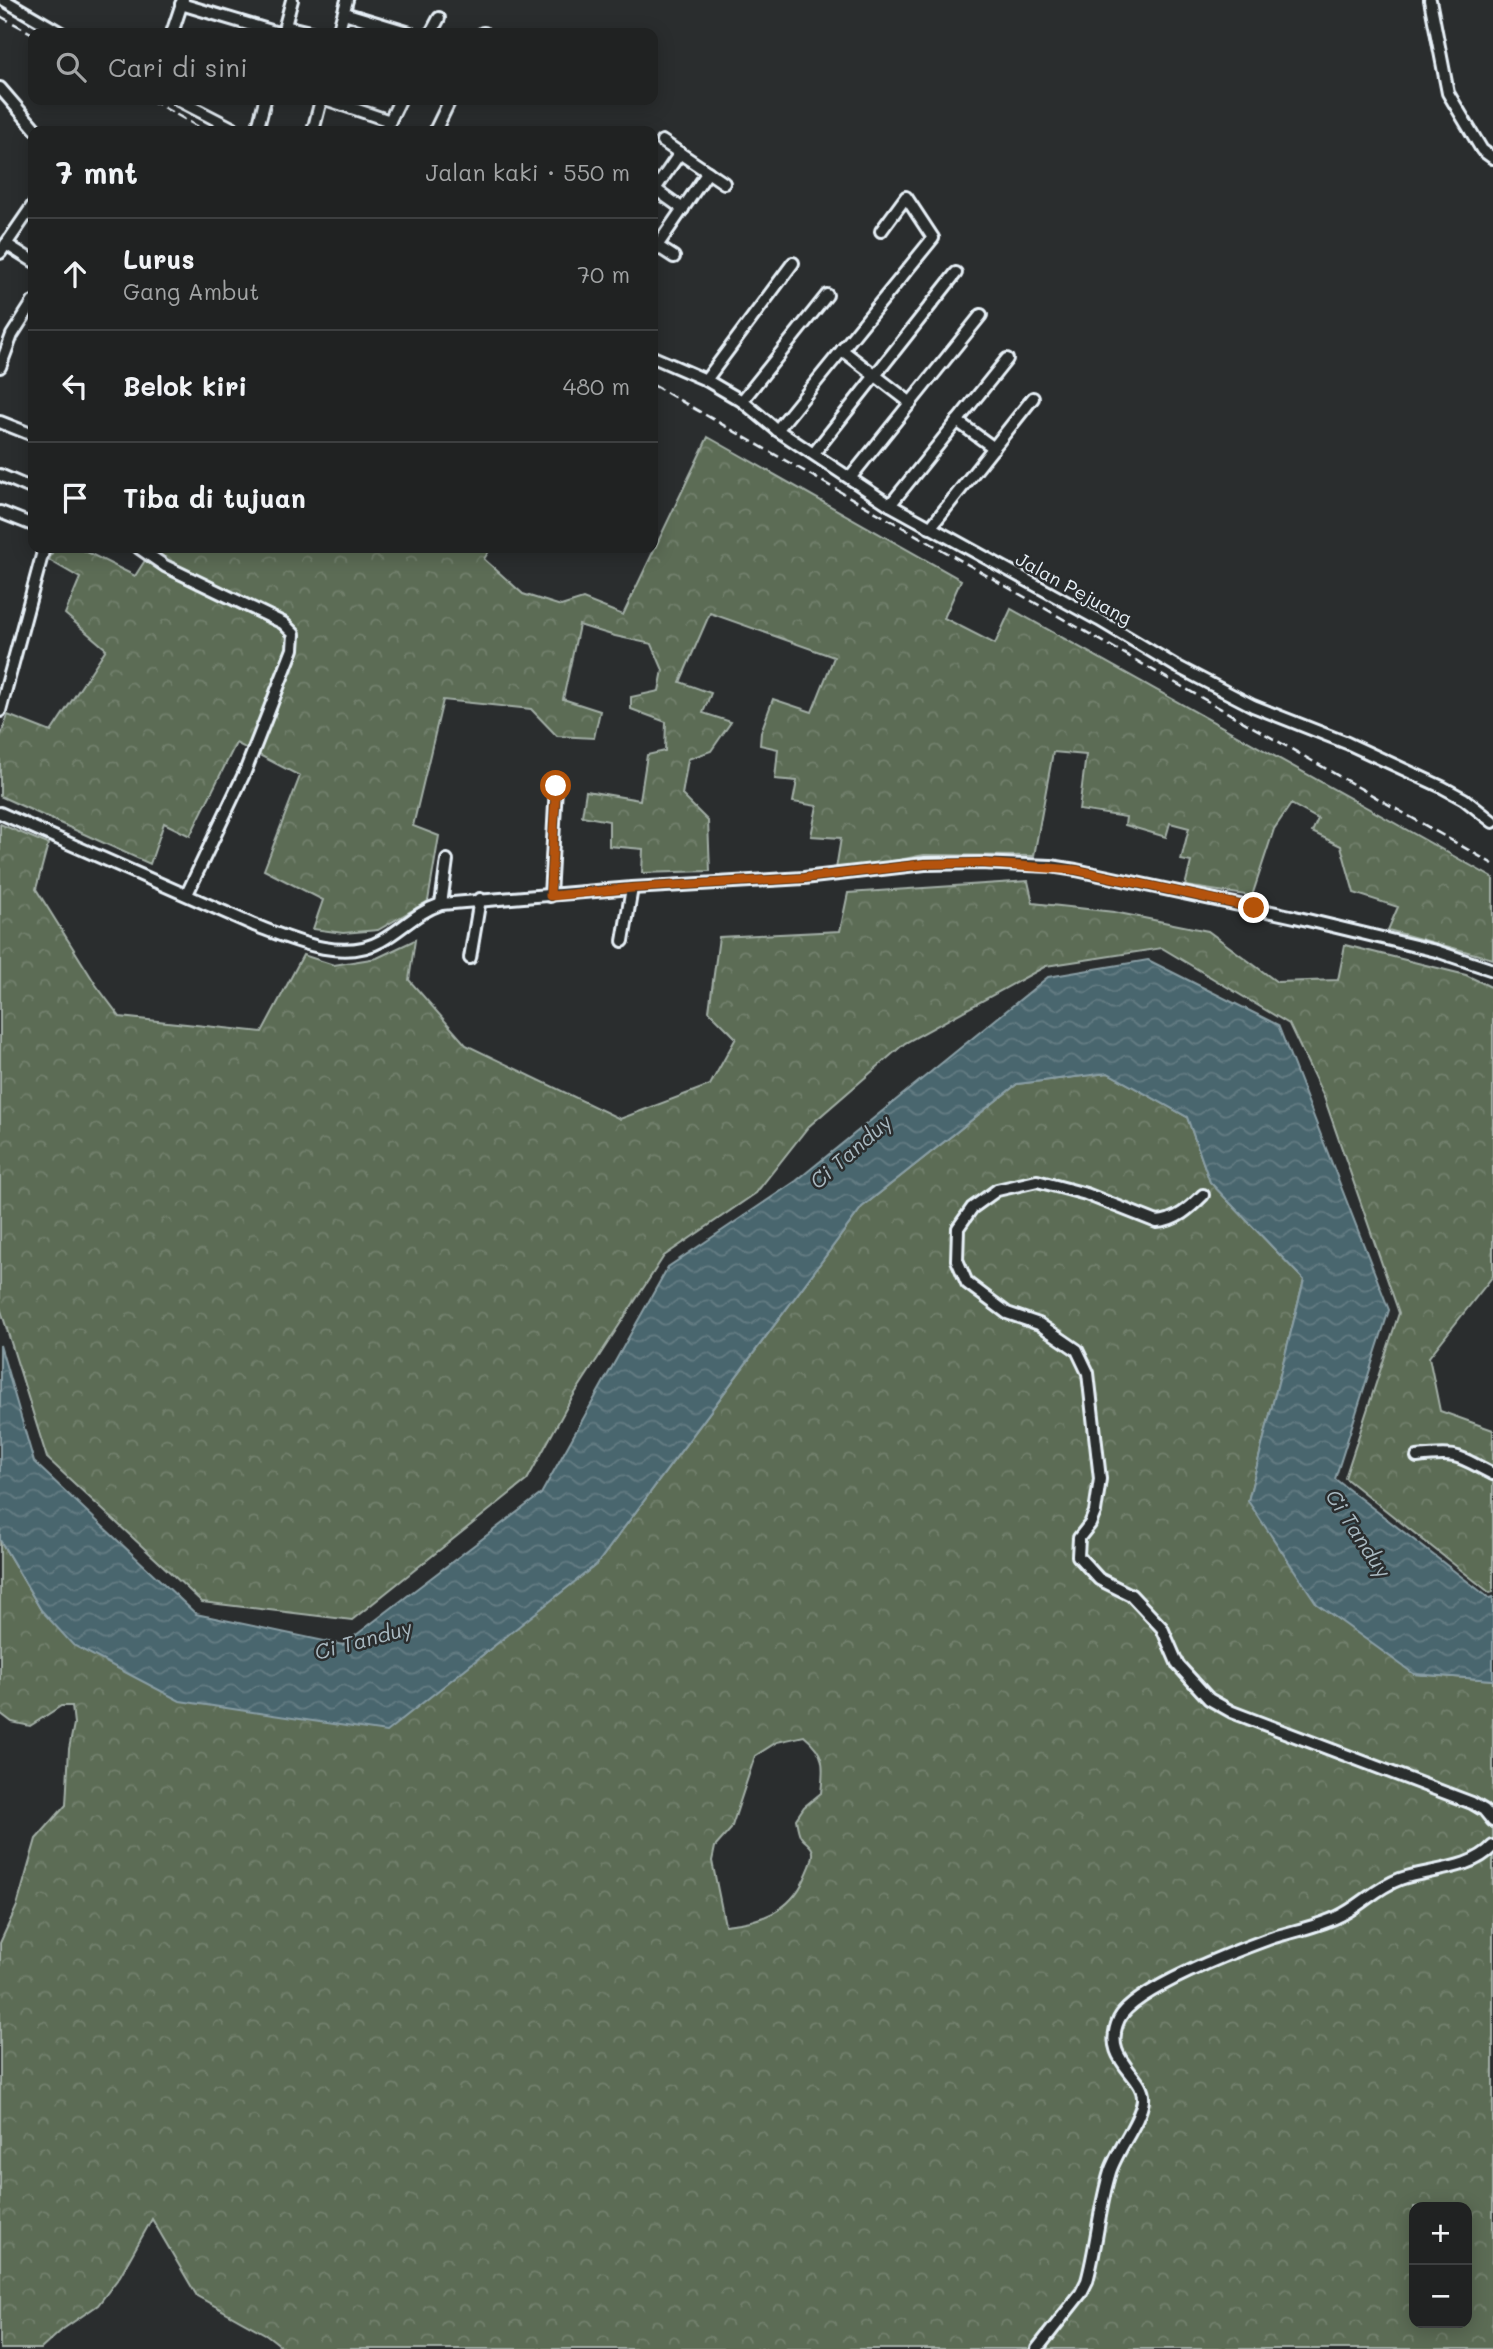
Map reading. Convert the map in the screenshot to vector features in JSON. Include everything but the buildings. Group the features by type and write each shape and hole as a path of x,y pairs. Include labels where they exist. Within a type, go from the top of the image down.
{"street":[{"path":"4,0 52,28"},
{"path":"283,28 292,0"},
{"path":"340,28 347,0"},
{"path":"1430,0 1448,93 1482,150 1493,158"},
{"path":"174,28 182,2 272,28"},
{"path":"344,13 394,28"},
{"path":"434,28 439,18"},
{"path":"0,88 33,126"},
{"path":"188,105 227,126"},
{"path":"258,126 264,105"},
{"path":"314,126 320,105"},
{"path":"339,105 387,126 398,105"},
{"path":"437,126 448,105"},
{"path":"662,141 724,183"},
{"path":"658,184 680,153"},
{"path":"658,241 708,172"},
{"path":"658,193 683,209"},
{"path":"777,430 933,238 906,197 881,231"},
{"path":"28,212 3,249 28,259"},
{"path":"658,247 674,257"},
{"path":"706,380 793,263"},
{"path":"814,453 956,273"},
{"path":"742,401 827,295"},
{"path":"0,367 12,335 28,310"},
{"path":"850,478 981,315"},
{"path":"842,349 911,402"},
{"name":"Jalan Pejuang","path":"658,359 706,380 742,401 777,430 890,505 1099,620 1187,672 1253,706 1347,743 1442,787 1464,799 1493,822"},
{"path":"890,505 1007,359"},
{"path":"930,528 1033,398"},
{"path":"957,421 994,448"},
{"path":"0,422 28,433"},
{"path":"0,475 28,487"},
{"path":"0,512 28,523"},
{"path":"0,711 43,553"},
{"path":"146,553 165,566 283,623 294,634 293,649 245,772 187,894"},
{"path":"550,896 556,786"},
{"path":"0,813 254,925 294,940 332,949 358,948 380,942 419,913 441,904 632,888 804,878 925,864 979,863 1051,866 1076,870 1436,951 1493,970"},
{"path":"441,904 447,860"},
{"path":"623,941 632,888"},
{"path":"470,958 480,900"},
{"path":"1203,1195 1186,1212 1164,1222 1157,1222 1086,1194 1037,1181 997,1190 972,1208 958,1228 957,1260 967,1283 1007,1313 1039,1324 1077,1350 1088,1373 1100,1479 1095,1512 1079,1538 1078,1556 1099,1579 1131,1595 1162,1628 1178,1665 1209,1699 1232,1712 1472,1803 1484,1810 1493,1821"},
{"path":"1417,1457 1442,1454 1461,1456 1493,1475"},
{"path":"1037,2349 1087,2281 1109,2173 1143,2102 1143,2091 1121,2061 1116,2047 1115,2028 1127,2007 1174,1979 1271,1938 1336,1918 1378,1889 1420,1873 1471,1861 1481,1857 1493,1846"}],"green space":[{"path":"708,437 961,580 944,618 995,644 1011,609 1493,878 1493,959 1388,930 1398,907 1354,893 1341,846 1312,832 1318,819 1291,804 1274,829 1252,896 1185,886 1191,862 1181,860 1189,828 1170,823 1166,837 1125,825 1126,817 1079,810 1086,755 1053,752 1034,856 924,855 836,869 841,838 811,836 817,806 793,802 797,781 775,779 778,749 760,745 761,732 773,699 812,712 834,657 710,613 680,682 711,693 703,713 731,722 711,751 688,759 682,795 708,821 710,871 642,873 643,849 609,846 609,821 582,816 586,791 640,800 647,755 665,751 666,722 631,709 631,697 659,691 663,670 652,644 579,625 563,699 600,711 594,738 557,736 531,709 443,700 413,826 439,836 428,901 378,930 343,933 313,929 323,900 264,870 300,776 236,743 190,836 164,823 150,864 0,796 0,738 8,715 51,732 106,649 65,614 80,578 49,560 52,553 89,553 135,576 150,553 488,553 484,559 523,594 561,606 583,599 623,615 653,553 658,553 658,542"},
{"path":"0,824 48,844 36,889 96,985 120,1017 262,1032 303,955 334,965 377,958 415,940 409,980 466,1045 620,1119 710,1085 736,1038 709,1011 719,937 840,931 848,893 1028,881 1033,903 1114,912 1208,931 1277,982 1338,980 1345,945 1466,975 1493,988 1493,1276 1429,1357 1440,1411 1493,1430 1493,1592 1490,1593 1345,1478 1399,1313 1324,1097 1289,1024 1162,948 1046,966 905,1043 808,1127 756,1193 664,1256 570,1401 527,1480 352,1620 202,1602 47,1458 0,1307"},
{"path":"1108,1073 1187,1117 1210,1182 1304,1280 1248,1501 1414,1674 1493,1680 1493,2349 285,2349 267,2335 197,2296 152,2219 120,2276 98,2305 63,2329 41,2349 0,2349 0,1943 17,1906 36,1839 66,1805 69,1749 74,1724 72,1706 61,1706 30,1726 12,1722 0,1713 0,1540 41,1610 180,1700 597,1564 862,1207 1017,1084","holes":["804,1736 820,1755 823,1768 821,1793 804,1807 796,1819 800,1835 812,1849 813,1855 805,1878 791,1899 772,1913 762,1918 725,1925 712,1861 715,1847 731,1829 755,1756 777,1742"]}],"water":[{"name":"Ci Tanduy","path":"1148,960 1278,1025 1389,1310 1335,1479 1489,1598 1493,1597 1493,1680 1414,1674 1317,1604 1248,1501 1304,1280 1210,1182 1187,1117 1108,1073 1017,1084 862,1207 597,1564 386,1732 180,1701 73,1645 41,1610 0,1540 0,1345 34,1462 196,1614 343,1645 541,1494 668,1267 796,1181 1048,977"}],"railway":[{"path":"0,16 28,31"},
{"path":"159,105 197,126"},
{"path":"658,388 1493,864"}],"route":[{"path":"556,786 550,896 632,888 804,878 925,864 979,863 1051,866 1076,870 1254,908"}]}
